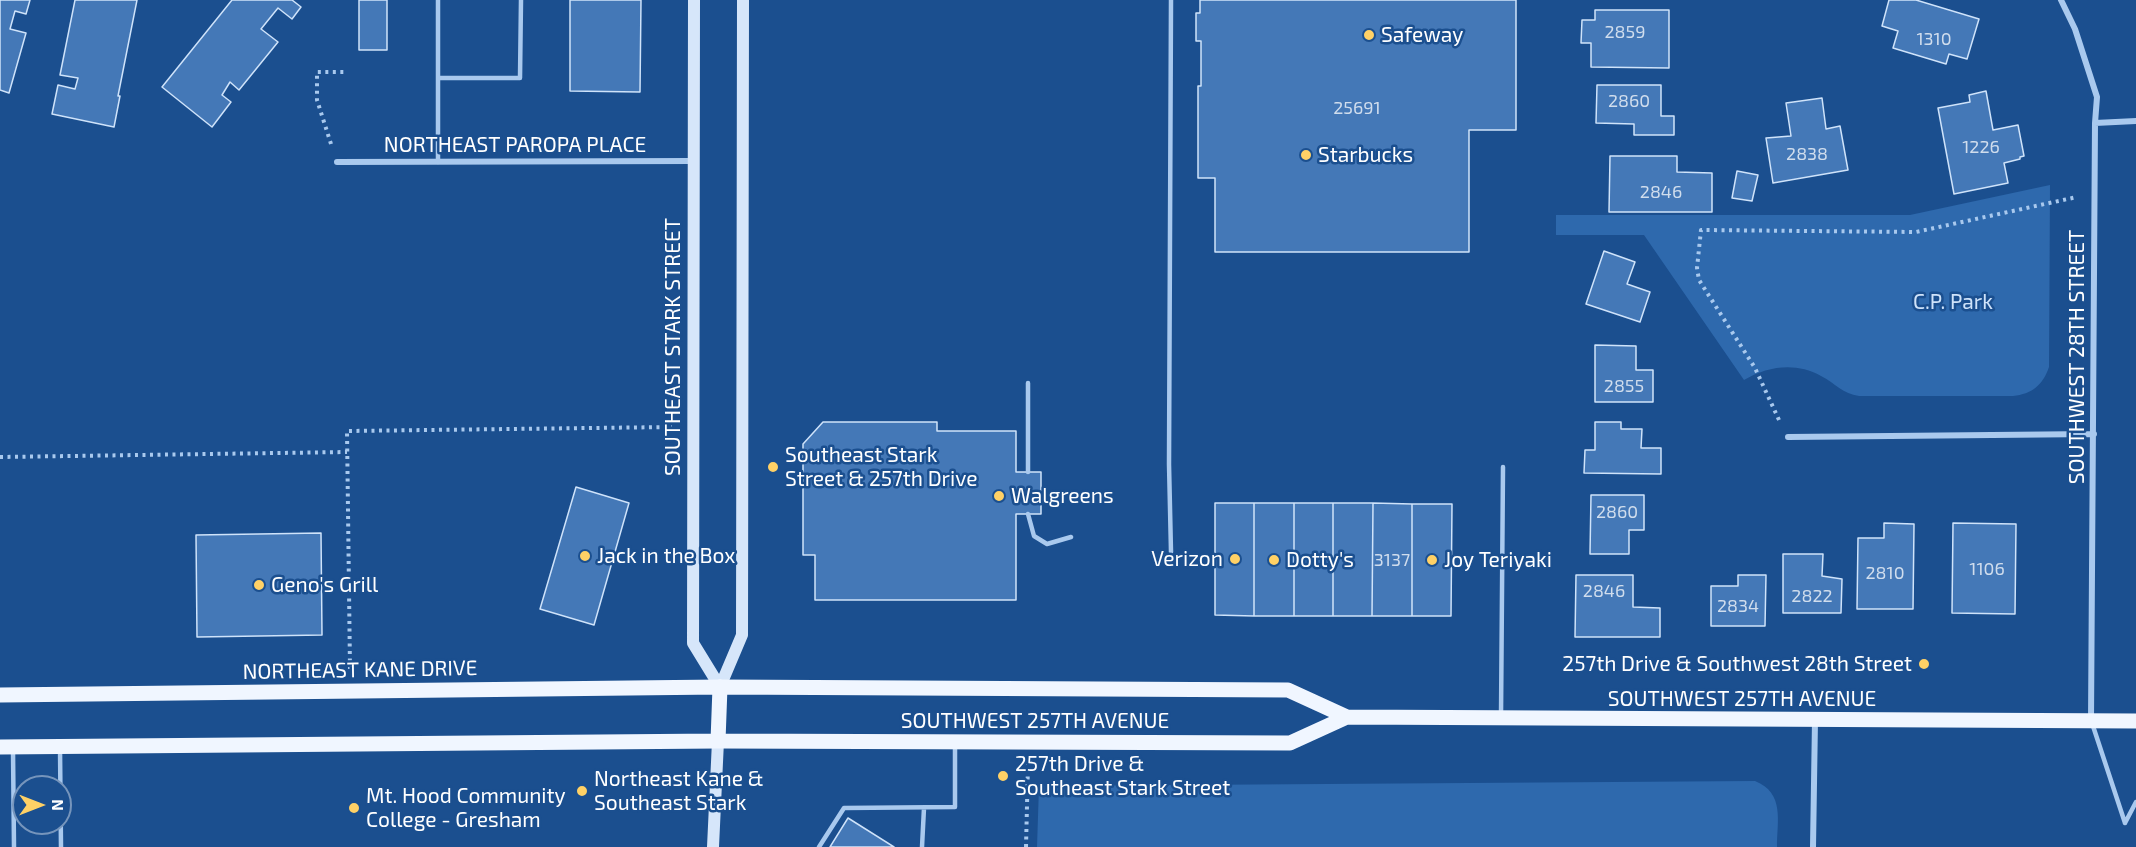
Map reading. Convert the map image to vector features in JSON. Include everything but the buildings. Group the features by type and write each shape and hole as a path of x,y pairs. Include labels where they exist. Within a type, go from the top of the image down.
{"main road":[{"name":"SOUTHEAST STARK STREET","path":"694,0 693,644 720,687"},
{"path":"713,847 720,687 742,635 743,0"},
{"name":"NORTHEAST KANE DRIVE","path":"0,695 720,687"},
{"name":"SOUTHWEST 257TH AVENUE","path":"720,687 1288,690 1347,717 2136,721"},
{"name":"SOUTHWEST 257TH AVENUE","path":"718,741 1290,743 1347,717"},
{"path":"7,747 718,741"}],"street":[{"name":"SOUTHWEST 28TH STREET","path":"2061,0 2080,40 2097,97 2091,721"},
{"path":"2095,123 2136,121"},
{"name":"NORTHEAST PAROPA PLACE","path":"337,162 694,161"},
{"path":"1788,437 2094,434"},
{"path":"1813,847 1815,720"}],"lane":[{"path":"438,0 438,162"},
{"path":"438,78 520,78 521,0"},
{"path":"1171,0 1169,453 1171,552"},
{"path":"1028,383 1028,472"},
{"path":"1501,719 1503,467"},
{"path":"1028,514 1034,536 1047,544 1071,537"},
{"path":"2091,721 2125,823 2136,802"},
{"path":"819,847 844,808 955,807 955,742"},
{"path":"7,747 14,847"},
{"path":"60,747 61,847"},
{"path":"922,847 924,808"}],"path":[{"path":"337,162 317,100 317,72 345,72"},
{"path":"1788,437 1755,368 1699,280 1697,268 1701,230 1916,231 2062,201 2095,191"},
{"path":"350,691 347,431 693,427"},
{"path":"0,457 347,452"},
{"path":"1026,847 1029,742"}],"green space":[{"name":"C.P. Park","path":"2050,185 2049,367 2044,379 2036,388 2013,396 1859,396 1844,391 1811,372 1792,367 1772,369 1744,380 1644,235 1556,235 1556,215 1910,215"},
{"path":"1755,781 1765,786 1775,800 1778,818 1777,847 1037,847 1039,786"}],"place":[{"name":"Safeway","path":"1369,35"},
{"name":"Starbucks","path":"1306,155"},
{"name":"Southeast Stark Street & 257th Drive","path":"773,467"},
{"name":"Walgreens","path":"999,496"},
{"name":"Jack in the Box","path":"585,556"},
{"name":"Verizon","path":"1235,559"},
{"name":"Dotty's","path":"1274,560"},
{"name":"Joy Teriyaki","path":"1432,560"},
{"name":"Geno's Grill","path":"259,585"},
{"name":"257th Drive & Southwest 28th Street","path":"1924,664"},
{"name":"257th Drive & Southeast Stark Street","path":"1003,776"},
{"name":"Northeast Kane & Southeast Stark","path":"582,791"},
{"name":"Mt. Hood Community College - Gresham","path":"354,808"}]}
